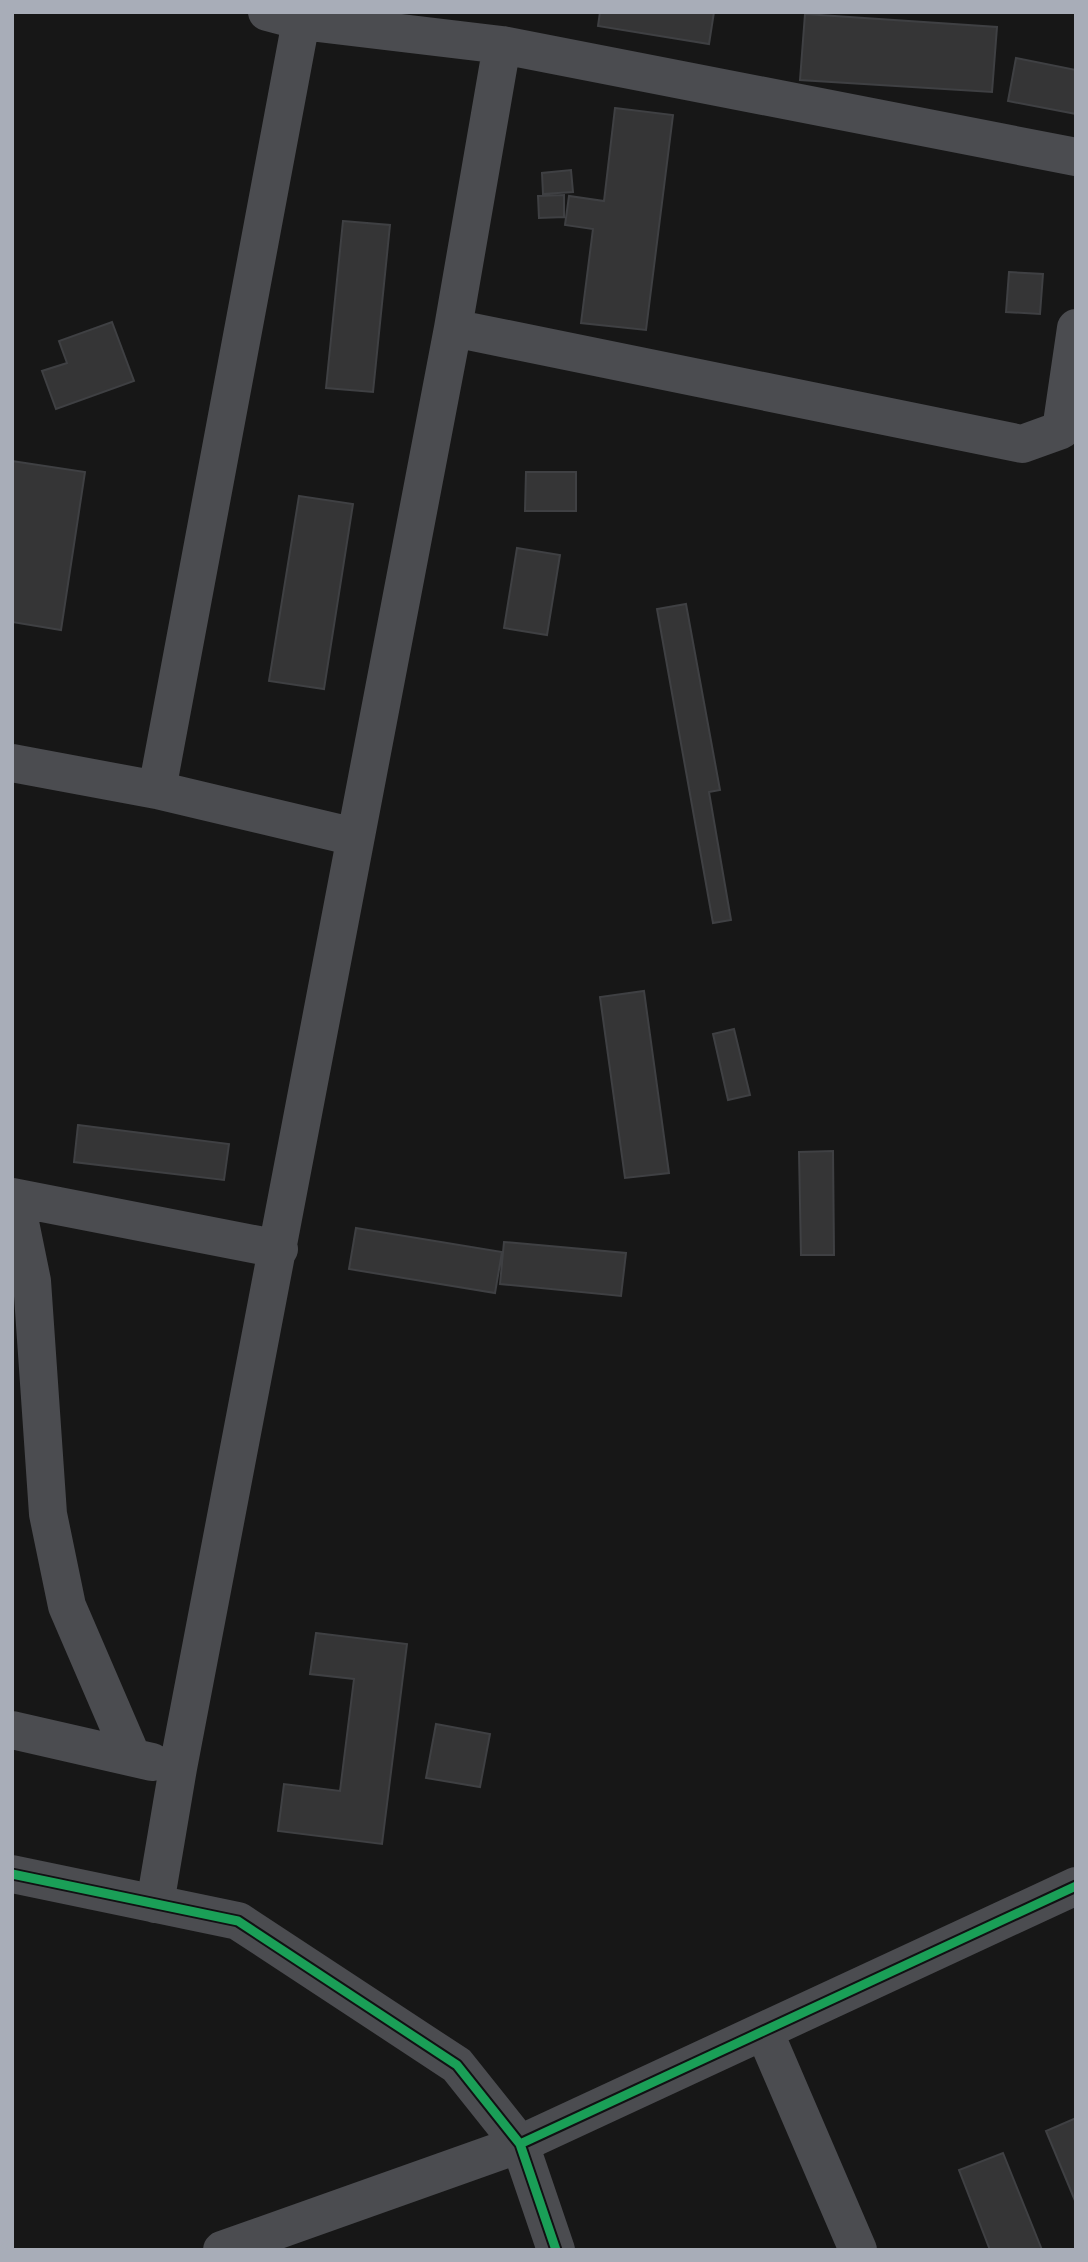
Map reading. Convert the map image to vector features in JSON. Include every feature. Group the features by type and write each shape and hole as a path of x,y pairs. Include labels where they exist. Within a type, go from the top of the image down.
{"street":[{"path":"157,790 284,17 502,45 1076,157"},
{"path":"155,1904 177,1768 279,1249 453,328 502,45"},
{"path":"453,328 1022,444 1061,430 1076,328"},
{"path":"12,763 157,790 355,837"},
{"path":"132,1757 67,1606 48,1514 32,1281 14,1198 279,1249"},
{"path":"12,1730 177,1768"},
{"path":"12,1874 238,1921 446,2057 457,2065 520,2144 556,2250"},
{"path":"222,2250 520,2144 1076,1886"},
{"path":"764,2031 858,2250"}],"building":[{"path":"600,12 714,12 709,44 598,26"},
{"path":"805,14 997,27 992,92 800,80"},
{"path":"1016,58 1076,70 1076,114 1008,101"},
{"path":"615,108 673,115 646,330 581,323 593,229 565,225 569,196 604,201"},
{"path":"571,170 573,192 543,194 542,173"},
{"path":"564,195 564,217 539,218 538,196"},
{"path":"343,221 390,225 373,392 326,388"},
{"path":"1009,272 1043,274 1040,314 1006,312"},
{"path":"112,322 134,381 56,409 42,371 67,363 59,341"},
{"path":"12,461 85,472 61,630 12,622"},
{"path":"526,472 576,472 576,511 525,511"},
{"path":"299,496 353,504 324,689 269,681"},
{"path":"517,548 560,555 547,635 504,628"},
{"path":"686,604 720,790 709,792 731,920 713,923 657,609"},
{"path":"644,991 669,1173 625,1178 600,997"},
{"path":"734,1029 750,1095 728,1100 713,1034"},
{"path":"78,1125 229,1144 224,1180 74,1162"},
{"path":"833,1151 834,1255 801,1255 799,1152"},
{"path":"356,1228 502,1252 495,1293 349,1269"},
{"path":"504,1242 626,1253 621,1296 500,1284"},
{"path":"316,1633 407,1644 382,1844 278,1831 284,1784 340,1791 354,1679 310,1674"},
{"path":"436,1724 490,1734 480,1787 426,1778"},
{"path":"1076,2118 1076,2203 1046,2131"},
{"path":"1003,2153 1042,2250 990,2250 959,2170"}],"cycle path":[{"path":"12,1874 238,1921 457,2065 520,2144 556,2250"},
{"path":"520,2144 1076,1886"}]}
